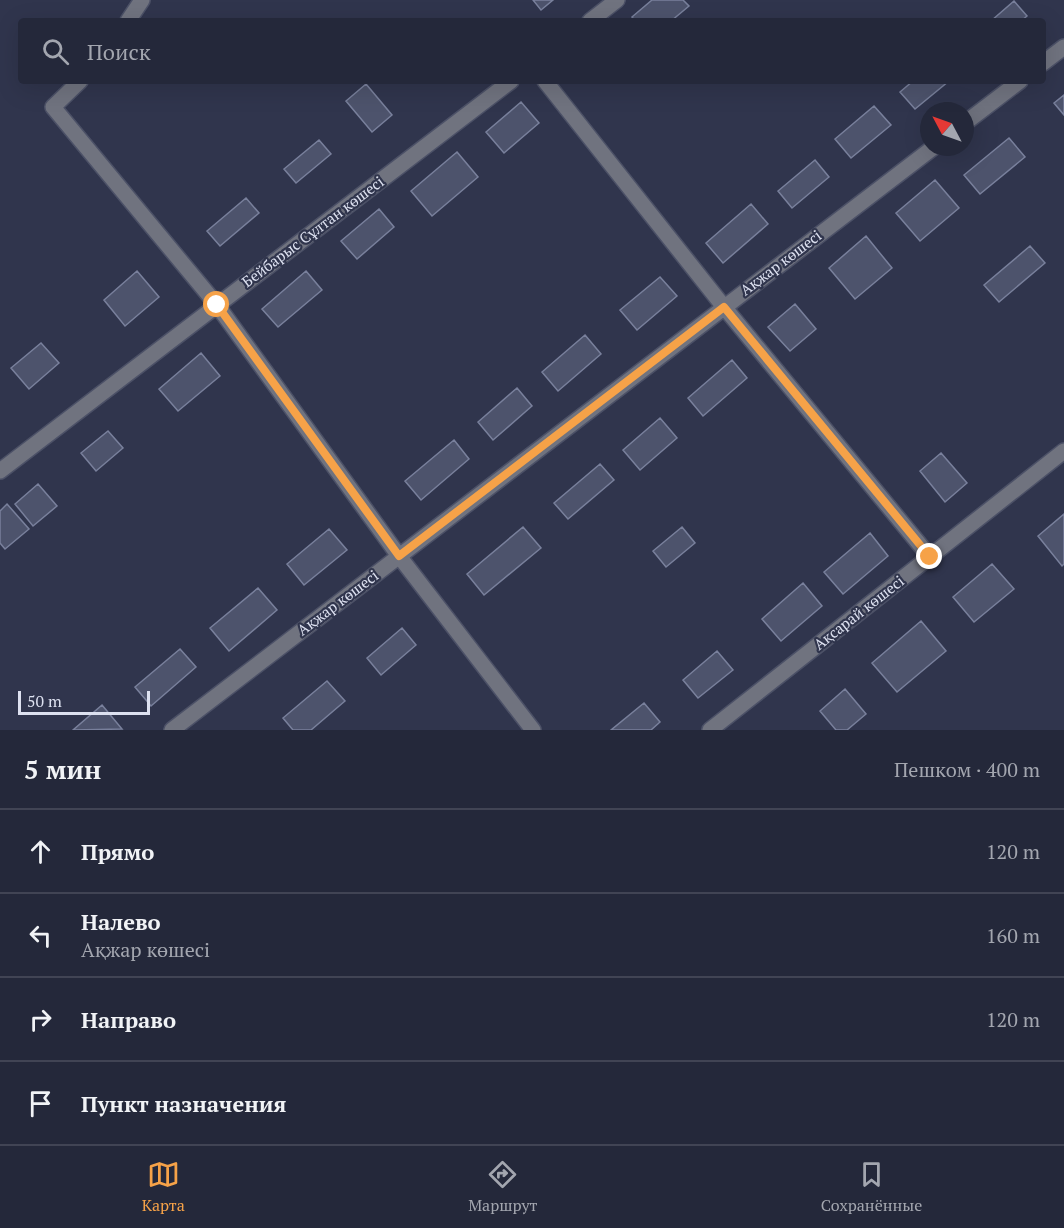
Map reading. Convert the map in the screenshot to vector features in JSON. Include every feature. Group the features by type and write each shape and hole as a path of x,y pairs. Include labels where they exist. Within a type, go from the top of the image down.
{"street":[{"path":"130,18 142,0"},
{"path":"594,18 617,0"},
{"path":"1046,61 1064,47"},
{"path":"77,84 53,107 217,305 399,556 533,730"},
{"name":"Бейбарыс Сұлтан көшесі","path":"0,471 507,84"},
{"path":"547,84 724,307 930,557"},
{"path":"974,116 1016,84"},
{"name":"Ақжар көшесі","path":"172,730 922,156"},
{"name":"Ақсарай көшесі","path":"710,730 1064,451"}],"building":[{"path":"533,0 553,0 541,10"},
{"path":"652,0 683,0 689,6 675,18 632,17"},
{"path":"1014,1 1027,16 1025,18 994,18"},
{"path":"366,84 392,115 372,132 346,101"},
{"path":"909,84 945,84 924,102 920,102 915,109 900,92"},
{"path":"1064,95 1064,115 1054,103"},
{"path":"521,102 539,123 504,153 486,132"},
{"path":"874,106 891,125 851,158 835,139"},
{"path":"1009,138 1025,157 980,194 964,175"},
{"path":"319,140 331,154 296,183 284,169"},
{"path":"457,152 478,177 432,216 411,191"},
{"path":"815,160 829,177 792,208 778,191"},
{"path":"935,180 959,208 920,241 896,213"},
{"path":"246,198 259,213 220,246 207,231"},
{"path":"751,204 768,224 723,263 706,243"},
{"path":"379,209 394,227 357,259 341,241"},
{"path":"866,236 892,268 855,299 829,268"},
{"path":"1030,246 1045,263 999,302 984,285"},
{"path":"137,271 159,297 125,326 104,300"},
{"path":"306,271 322,290 278,327 262,309"},
{"path":"660,277 677,296 637,330 620,310"},
{"path":"795,304 816,329 790,351 768,327"},
{"path":"585,335 601,354 558,391 542,372"},
{"path":"41,343 59,363 29,389 11,368"},
{"path":"201,353 220,376 178,411 159,389"},
{"path":"732,360 747,378 703,416 688,398"},
{"path":"517,388 532,406 493,440 478,422"},
{"path":"660,418 677,438 640,470 623,450"},
{"path":"108,431 123,448 96,471 81,453"},
{"path":"454,440 469,459 421,500 405,481"},
{"path":"941,453 967,483 945,502 920,471"},
{"path":"600,464 614,480 568,519 554,503"},
{"path":"38,484 57,506 33,526 15,504"},
{"path":"7,504 29,529 5,549 0,543 0,511"},
{"path":"1064,514 1064,564 1062,566 1038,536"},
{"path":"523,527 541,548 484,595 467,574"},
{"path":"682,527 695,543 666,567 653,551"},
{"path":"329,529 347,550 304,585 287,564"},
{"path":"870,533 888,556 843,594 824,572"},
{"path":"992,564 1014,589 974,622 953,597"},
{"path":"803,583 822,606 781,641 762,619"},
{"path":"258,588 277,610 229,651 210,628"},
{"path":"921,621 946,651 897,692 872,663"},
{"path":"402,628 416,645 381,675 367,658"},
{"path":"180,649 196,667 151,706 135,687"},
{"path":"717,651 733,670 698,698 683,680"},
{"path":"327,681 345,701 311,730 293,730 283,718"},
{"path":"845,689 866,714 847,730 836,730 820,711"},
{"path":"644,703 660,722 651,730 611,730"},
{"path":"102,705 122,729 73,730"}],"route":[{"path":"217,305 399,556 724,307 930,557"}]}
